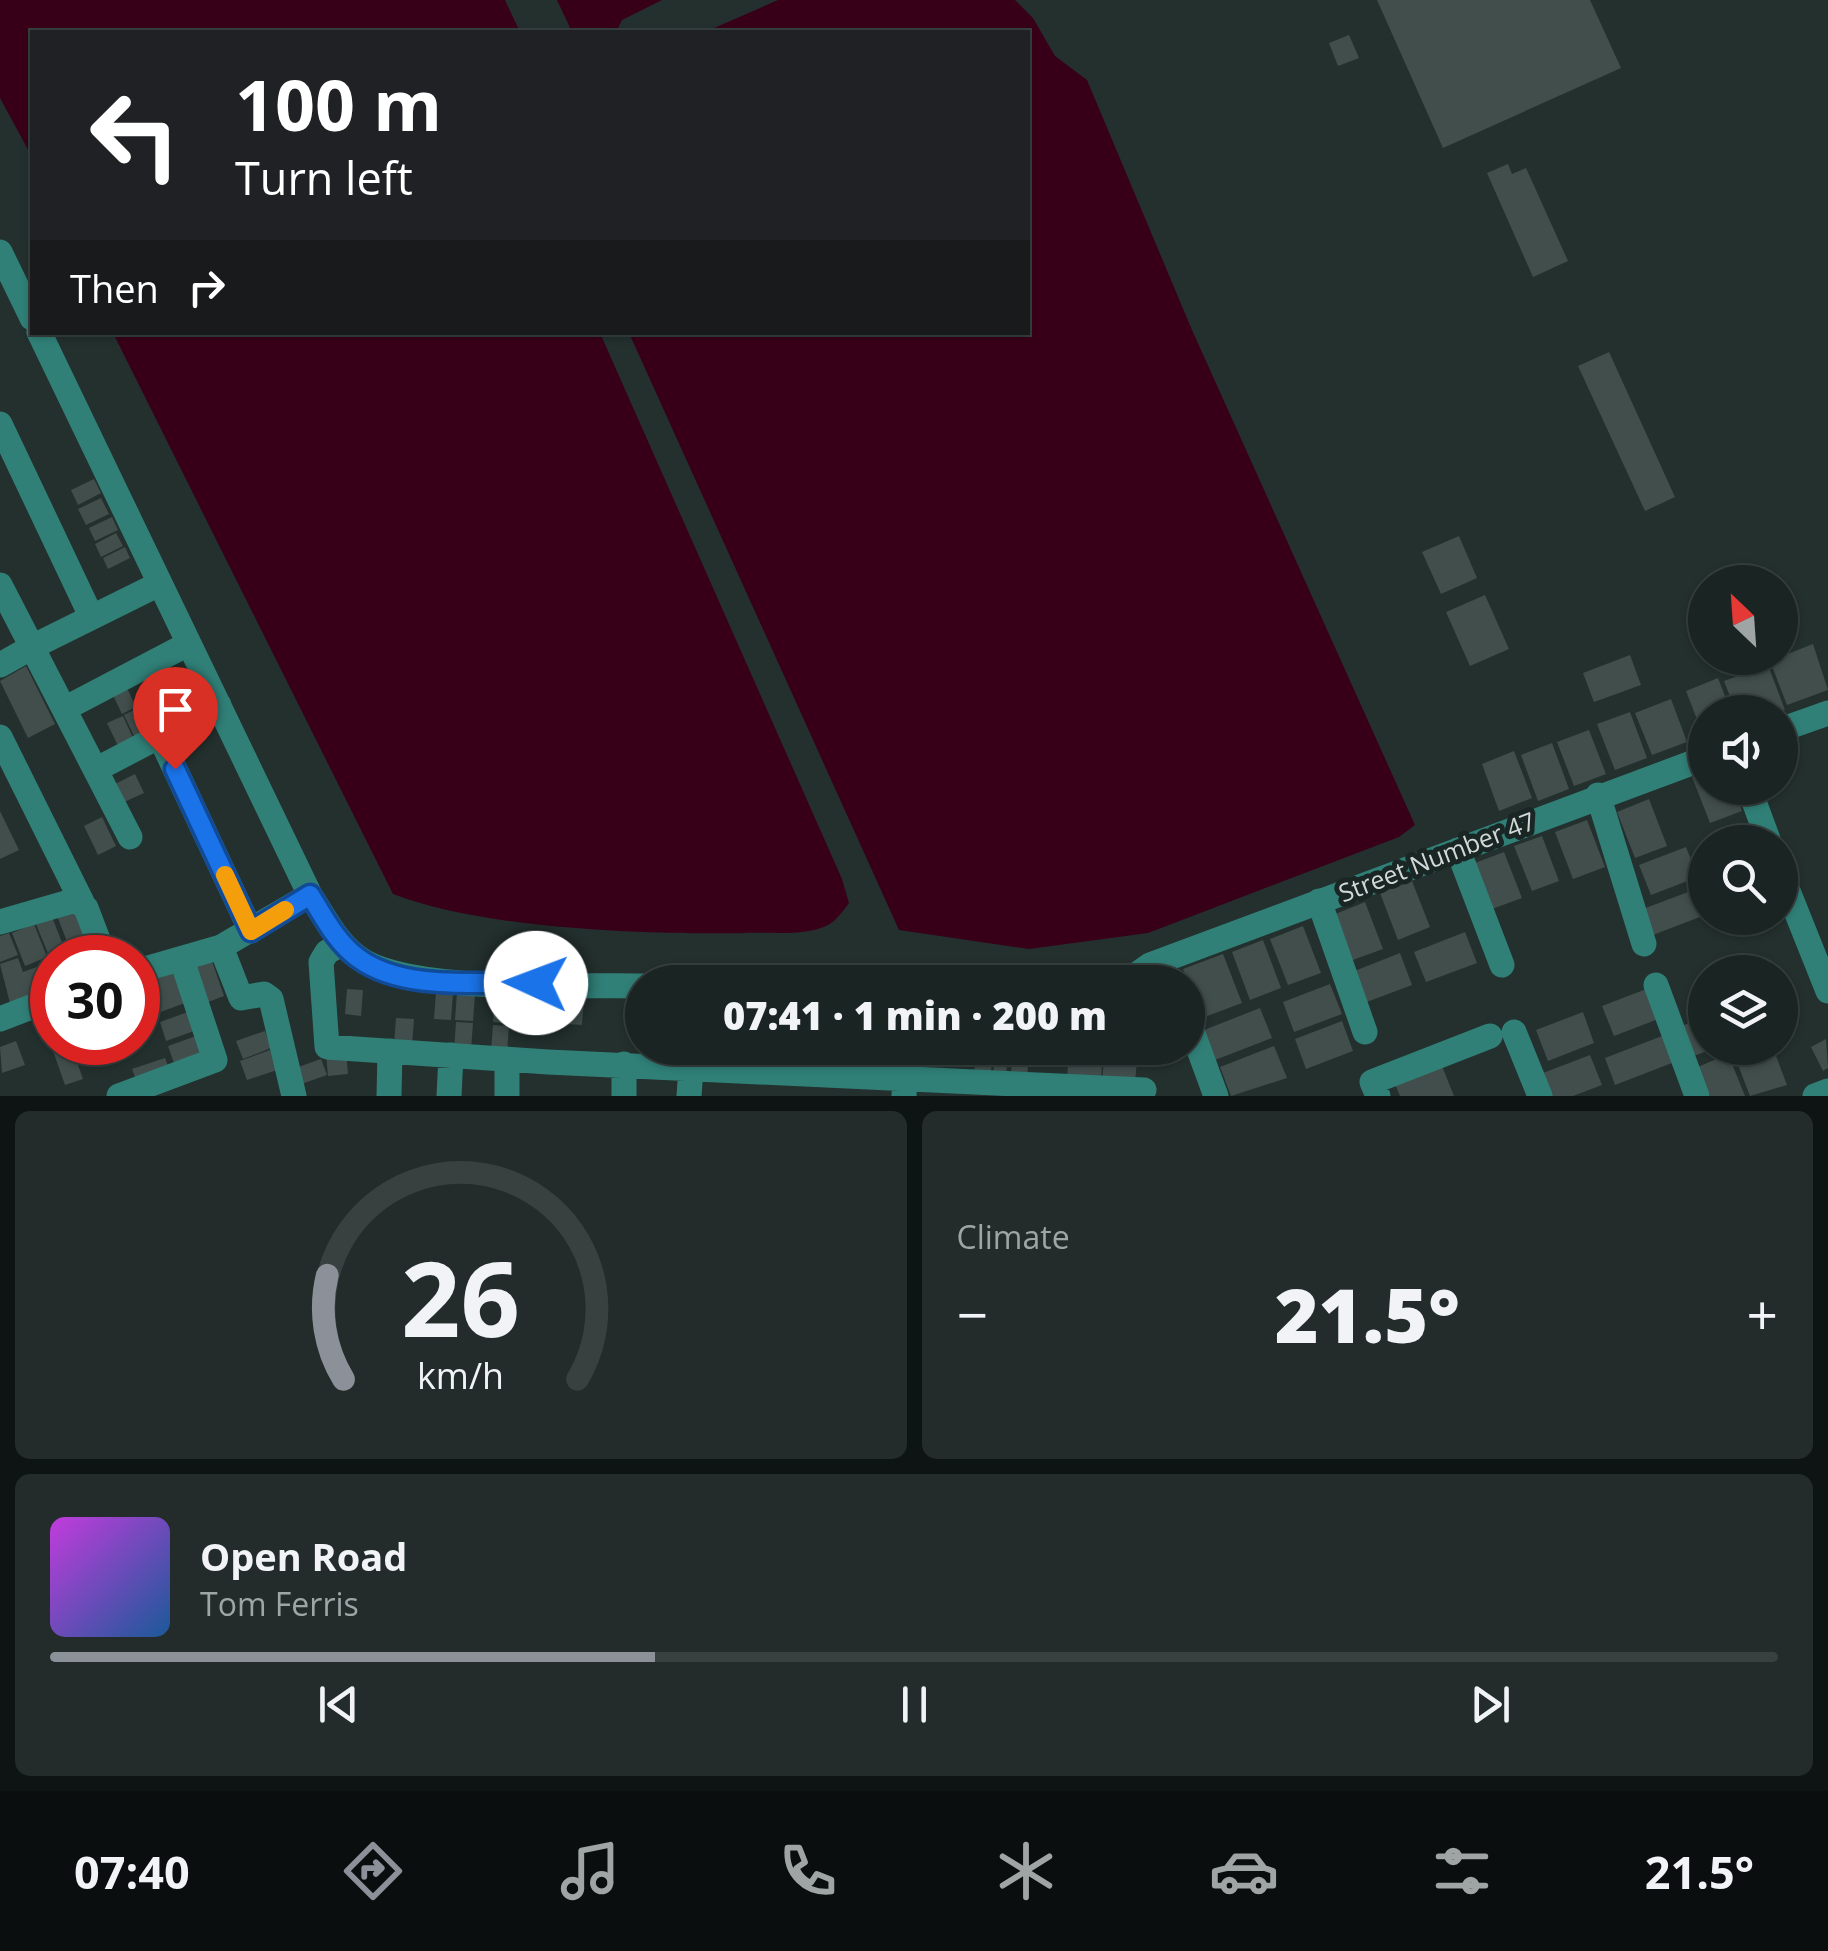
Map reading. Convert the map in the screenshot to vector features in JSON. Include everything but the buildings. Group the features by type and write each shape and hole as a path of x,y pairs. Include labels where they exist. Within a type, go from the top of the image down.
{"street":[{"path":"0,252 30,314"},
{"path":"41,335 310,895 342,944 371,966 428,980 625,986"},
{"path":"3,442 91,616"},
{"path":"0,666 159,584"},
{"path":"0,586 130,837"},
{"path":"66,708 188,644"},
{"path":"96,769 219,705"},
{"path":"1798,724 1828,713"},
{"path":"160,736 251,931"},
{"path":"0,737 96,935"},
{"name":"Street Number 47","path":"1174,965 1319,902 1688,764"},
{"path":"1598,796 1644,944"},
{"path":"1458,850 1502,965"},
{"path":"160,965 221,948 310,895"},
{"path":"2,917 76,900 82,902"},
{"path":"1319,902 1365,1032"},
{"path":"1798,916 1828,990"},
{"path":"342,944 320,962 326,1046 691,1068 838,1086 1144,1090"},
{"path":"221,948 241,998 264,994 272,999 294,1096"},
{"path":"120,1096 215,1060 182,960"},
{"path":"1656,985 1697,1096"},
{"path":"0,1018 30,1007"},
{"path":"1378,1096 1372,1082 1502,1034 1540,1096"},
{"path":"389,1096 390,1051"},
{"path":"449,1096 451,1055"},
{"path":"508,1059 508,1096"},
{"path":"624,1064 624,1096"},
{"path":"1205,1065 1216,1096"},
{"path":"690,1096 691,1068"},
{"path":"1815,1096 1828,1091"}],"shaded area":[{"path":"0,0 505,0 519,30 30,30 30,153 0,98"},
{"path":"557,0 662,0 622,20 617,30 571,30"},
{"path":"778,0 1015,0 1033,18 1055,56 1087,80 1192,330 1415,825 1399,837 1148,933 1029,949 899,930 630,335 1030,335 1030,30 710,30"},
{"path":"601,335 842,879 849,903 834,921 814,930 705,933 614,931 518,922 430,906 393,894 115,337"}],"slow traffic":[{"path":"225,875 251,931 285,910"}],"route":[{"path":"175,769 251,931 310,895 342,944 356,957 388,973 428,980 536,983"}]}
